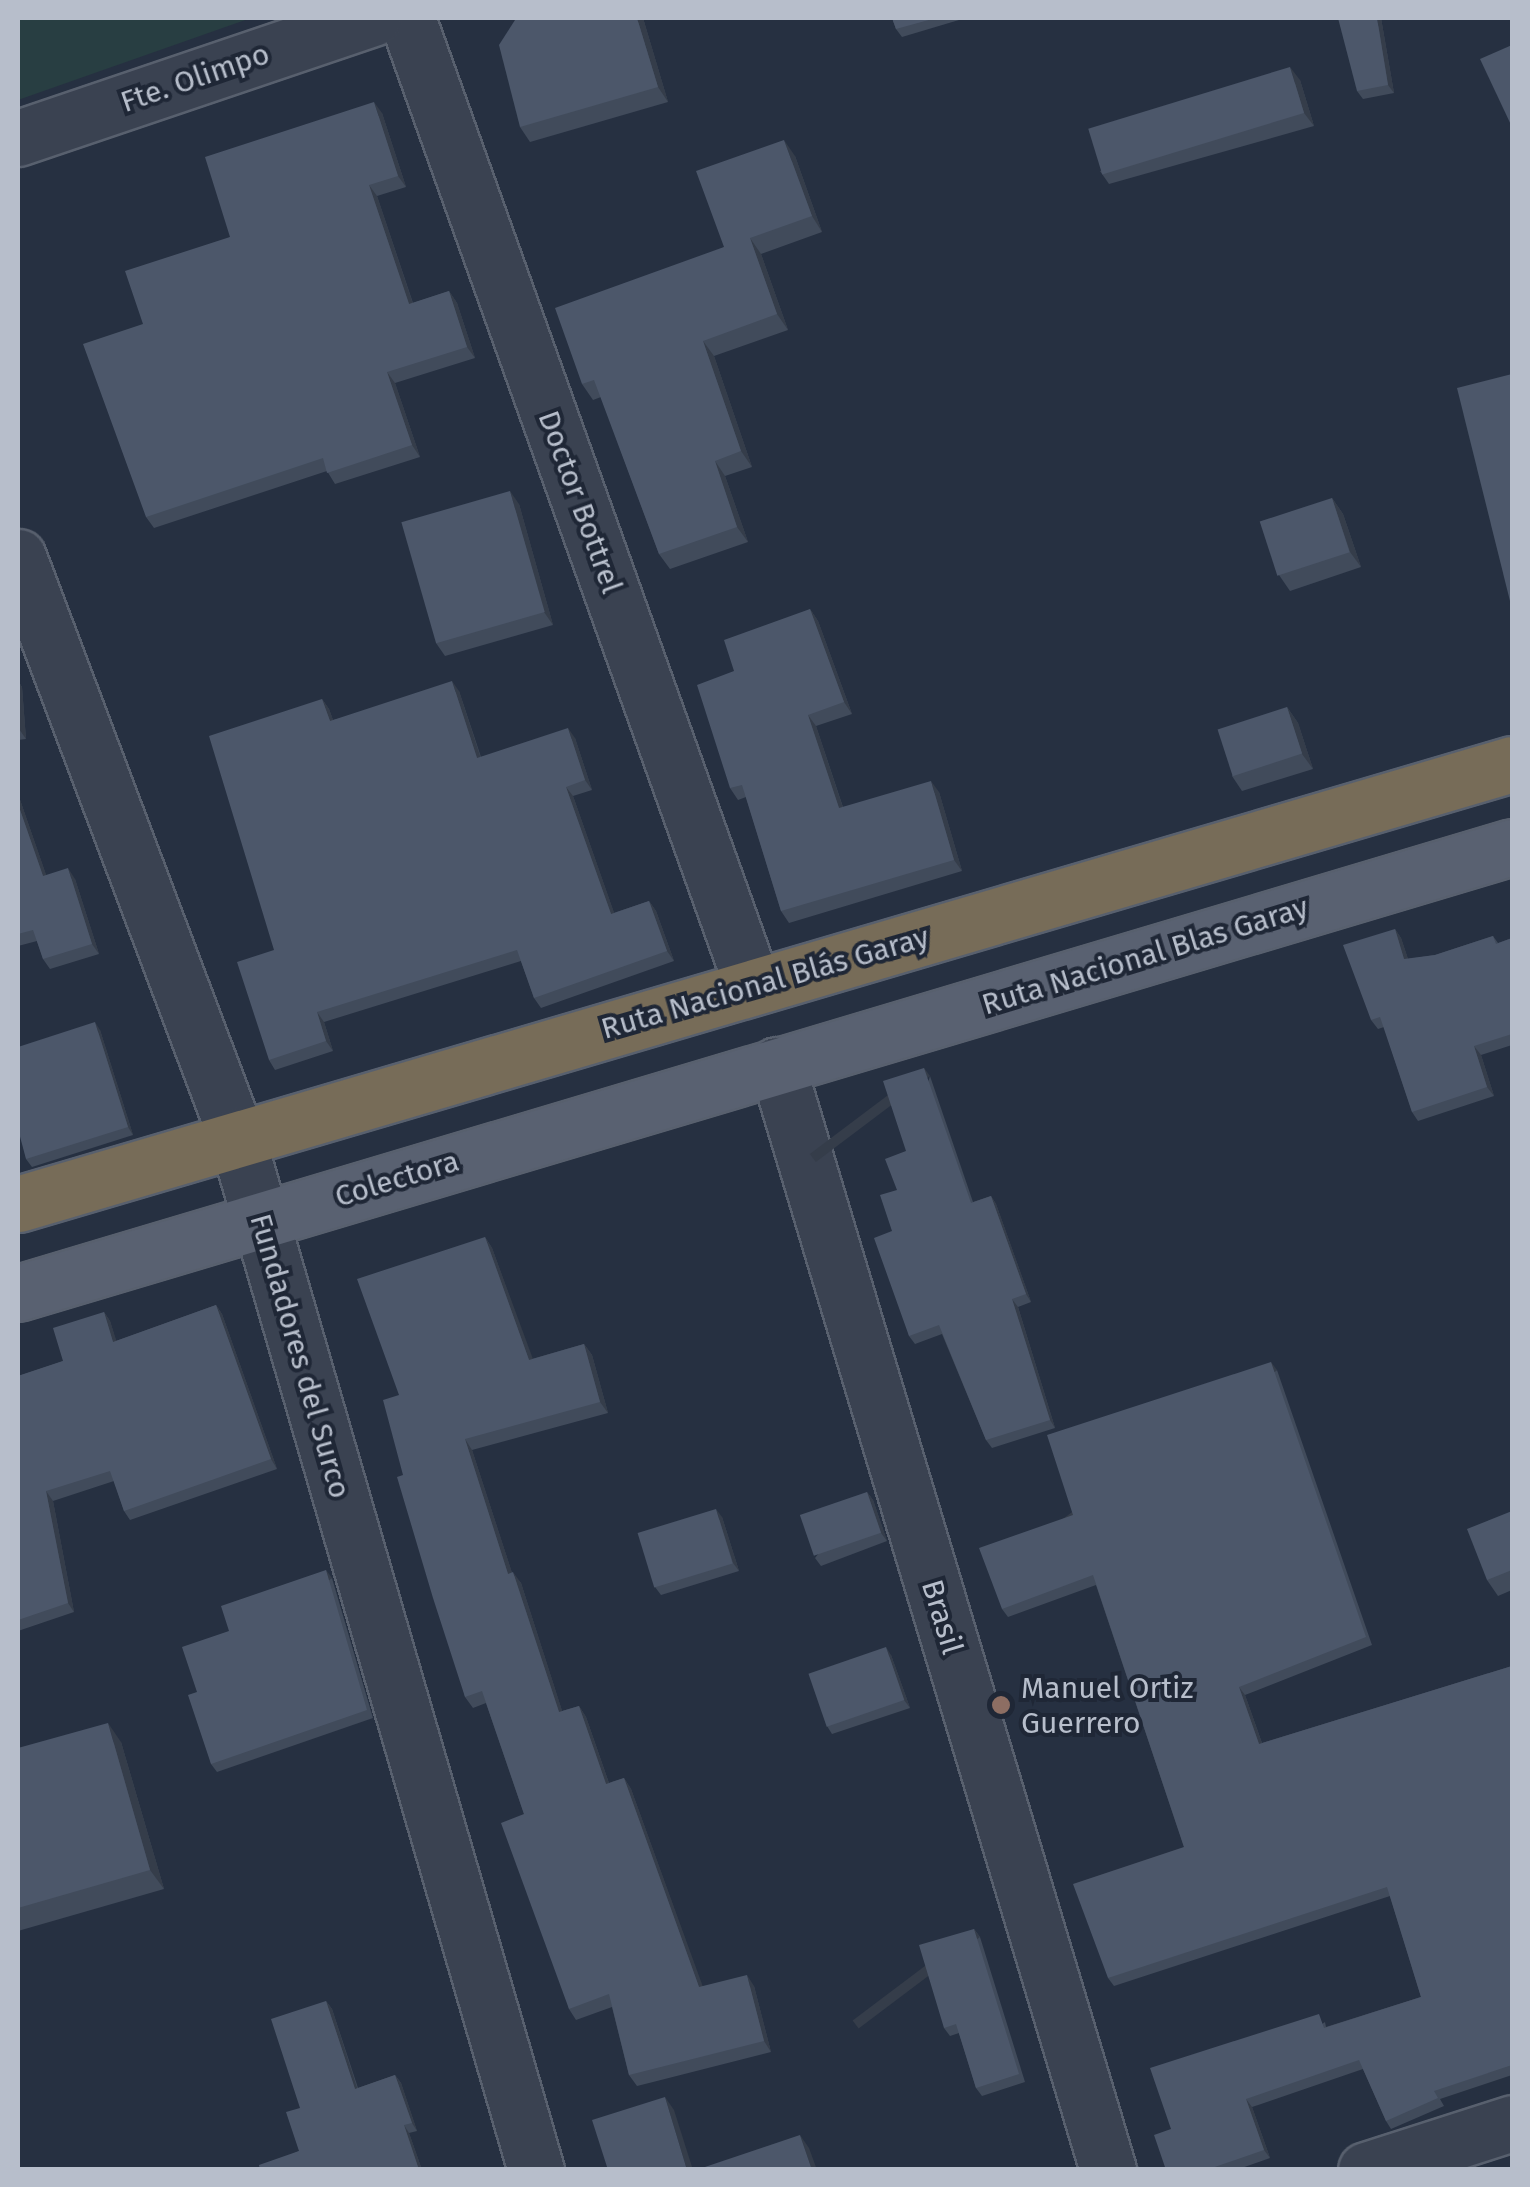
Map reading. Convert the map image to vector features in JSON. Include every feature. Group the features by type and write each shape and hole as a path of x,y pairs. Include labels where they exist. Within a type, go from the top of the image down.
{"highway":[{"name":"Ruta Nacional Blás Garay","path":"18,1204 236,1135 1512,764"}],"main road":[{"name":"Ruta Nacional Blas Garay","path":"777,1065 1512,847"},
{"name":"Colectora","path":"18,1293 777,1065"}],"street":[{"name":"Fte. Olimpo","path":"18,138 373,18"},
{"name":"Doctor Bottrel","path":"407,18 753,987"},
{"name":"Fundadores del Surco","path":"18,557 236,1135 536,2170"},
{"name":"Brasil","path":"777,1065 1108,2170"},
{"path":"1366,2170 1512,2123"}],"green space":[{"path":"18,18 251,18 18,100"}],"building":[{"path":"637,18 658,87 520,127 499,45 515,20"},
{"path":"892,18 936,18 896,29"},
{"path":"1338,18 1377,18 1388,85 1357,91"},
{"path":"1512,45 1512,127 1480,59"},
{"path":"1290,67 1304,113 1102,175 1088,129"},
{"path":"374,102 398,176 369,185 409,304 449,291 467,347 387,372 412,445 327,473 323,458 146,517 83,344 143,324 125,271 230,237 205,157"},
{"path":"784,140 812,216 750,238 777,314 703,341 741,451 715,461 737,527 659,554 594,380 582,384 555,308 724,247 696,171"},
{"path":"1512,374 1512,609 1457,388"},
{"path":"510,491 545,612 436,643 401,522"},
{"path":"1332,498 1350,552 1277,576 1260,521"},
{"path":"810,609 844,702 808,715 839,808 931,781 954,860 781,911 742,785 730,788 697,685 734,671 724,640"},
{"path":"452,681 477,758 568,728 585,780 566,787 611,914 649,901 667,951 534,998 517,950 317,1012 326,1041 269,1060 237,962 274,950 209,736 322,699 330,721"},
{"path":"1287,707 1302,754 1233,776 1218,730"},
{"path":"18,804 43,876 68,868 92,944 43,959 33,930 18,934"},
{"path":"1395,929 1404,959 1435,955 1493,936 1496,944 1512,938 1512,1034 1474,1046 1487,1087 1412,1112 1380,1017 1371,1020 1343,945"},
{"path":"95,1022 128,1127 26,1159 18,1129 18,1047"},
{"path":"924,1068 971,1203 991,1196 1026,1294 1012,1299 1050,1420 986,1440 939,1325 909,1336 874,1238 892,1231 880,1195 897,1190 885,1159 906,1151 883,1081"},
{"path":"485,1237 529,1360 584,1344 600,1402 465,1439 508,1574 513,1572 559,1712 579,1706 606,1784 624,1778 699,1987 747,1975 764,2041 629,2075 609,1994 569,2009 501,1823 524,1814 482,1691 465,1697 433,1598 397,1477 403,1475 383,1400 399,1395 357,1279"},
{"path":"216,1305 271,1459 124,1511 110,1471 46,1491 68,1603 18,1620 18,1376 63,1361 53,1328 104,1312 113,1342"},
{"path":"1271,1362 1366,1637 1239,1687 1259,1744 1512,1666 1512,2065 1434,2091 1438,2098 1386,2121 1359,2060 1246,2099 1264,2150 1206,2170 1166,2170 1154,2135 1171,2129 1150,2068 1319,2014 1324,2028 1421,1997 1387,1887 1108,1978 1073,1884 1184,1847 1093,1575 1002,1609 979,1548 1073,1515 1047,1435"},
{"path":"867,1492 881,1533 814,1556 800,1515"},
{"path":"716,1509 733,1564 654,1587 638,1533"},
{"path":"1512,1511 1512,1570 1487,1580 1467,1529"},
{"path":"326,1570 367,1710 211,1764 188,1695 197,1692 182,1647 229,1631 221,1606"},
{"path":"886,1647 904,1700 827,1727 808,1674"},
{"path":"108,1723 150,1870 18,1908 18,1748"},
{"path":"974,1929 1019,2074 976,2088 956,2024 944,2028 919,1945"},
{"path":"326,2001 355,2089 395,2075 412,2123 404,2125 419,2170 260,2170 259,2165 299,2151 286,2112 300,2108 271,2019"},
{"path":"665,2097 687,2170 608,2170 592,2120"},
{"path":"800,2135 812,2170 696,2170"}],"place":[{"name":"Manuel Ortiz Guerrero","path":"1001,1705"}]}
